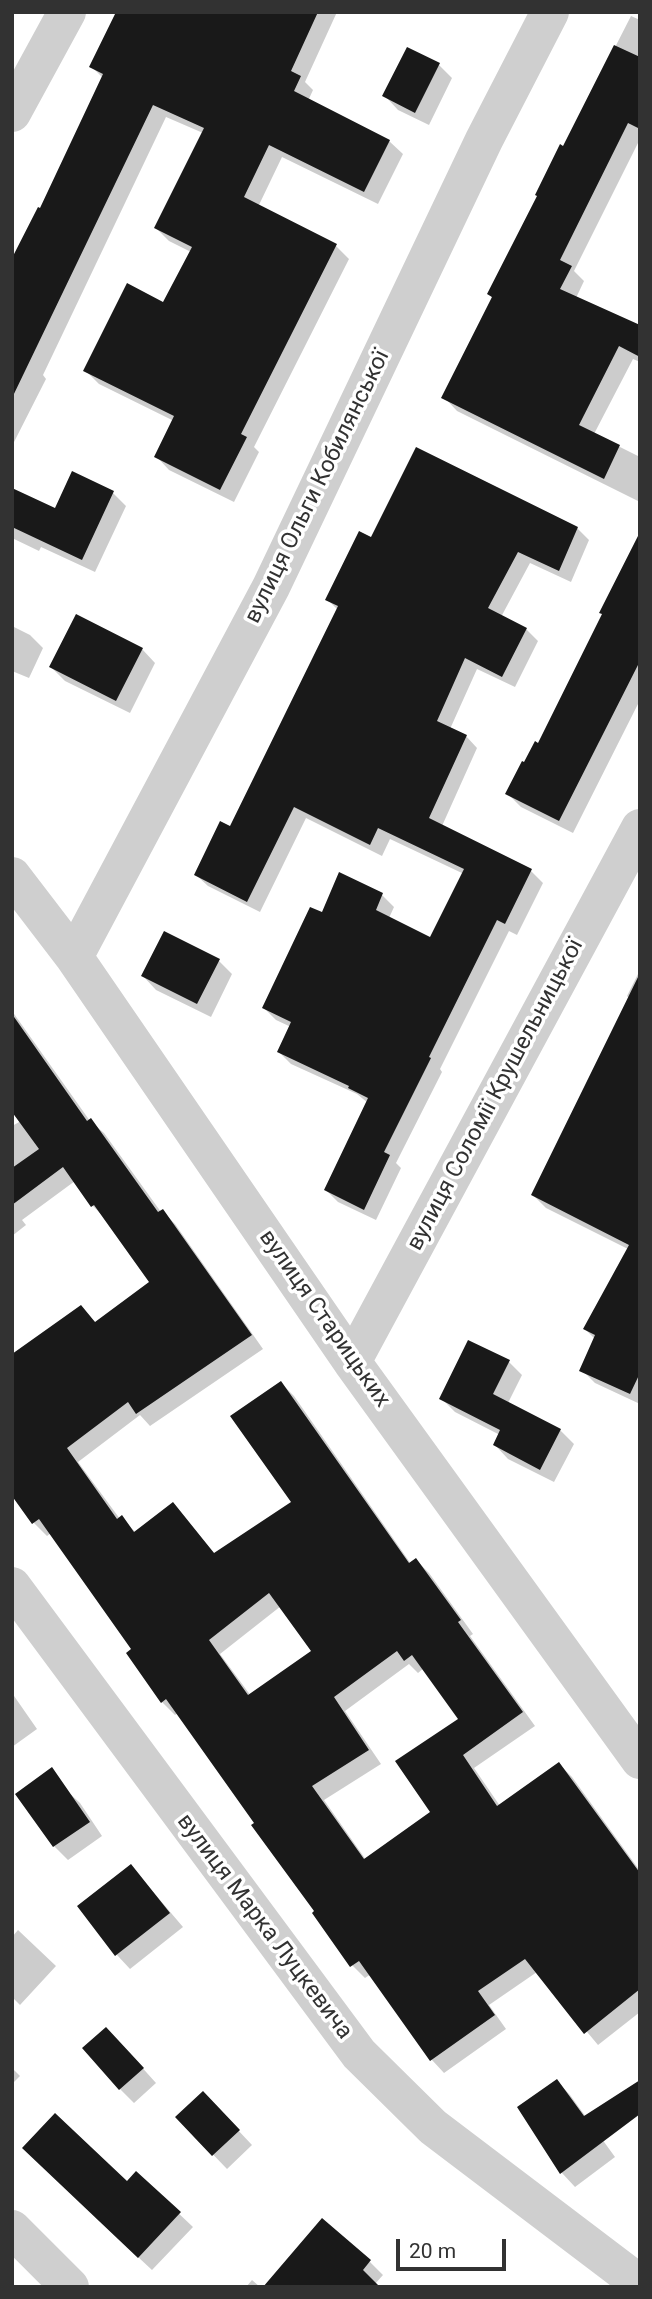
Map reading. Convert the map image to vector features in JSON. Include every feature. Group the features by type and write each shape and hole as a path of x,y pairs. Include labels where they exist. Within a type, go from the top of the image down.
{"street":[{"path":"12,113 68,12"},
{"name":"вулиця Ольги Кобилянської","path":"74,957 271,587 484,140 550,12"},
{"name":"вулиця Соломії Крушельницької","path":"352,1362 640,828"},
{"name":"вулиця Старицьких","path":"12,876 74,957 352,1362 640,1760"},
{"name":"вулиця Марка Луцкевича","path":"12,1586 359,2054 433,2127 640,2284"},
{"path":"12,2229 70,2287"}],"building":[{"path":"116,12 318,12 291,71 301,76 294,91 390,140 364,192 269,145 244,197 337,244 241,434 247,437 220,490 154,457 174,416 83,371 127,283 163,302 192,247 154,228 204,128 153,105 12,398 12,258 38,207 40,208 103,74 89,67"},
{"path":"614,45 640,57 640,129 628,123 560,260 572,266 560,289 640,325 640,357 619,346 579,425 620,445 604,479 441,398 492,297 487,294 537,196 535,195"},
{"path":"407,47 440,63 415,113 382,96"},
{"path":"416,447 578,527 559,571 518,552 488,608 527,628 502,677 465,658 437,721 467,735 429,818 532,869 505,924 497,920 429,1057 431,1058 384,1152 390,1155 364,1210 324,1190 368,1098 348,1088 349,1086 277,1052 291,1022 262,1008 310,907 322,912 339,872 383,893 376,910 430,937 464,869 378,828 370,845 294,807 247,902 194,875 220,821 230,826 338,606 325,600 359,531 371,537"},
{"path":"72,471 114,491 82,560 12,527 12,488 55,508"},
{"path":"640,532 640,661 559,821 505,794 522,761 524,762 535,741 538,743"},
{"path":"76,614 143,648 116,701 49,667"},
{"path":"164,931 220,959 197,1004 141,976"},
{"path":"640,973 640,1373 630,1394 579,1371 595,1335 583,1329 629,1245 531,1195"},
{"path":"12,1014 87,1121 91,1118 158,1212 163,1209 252,1335 136,1414 128,1402 67,1448 117,1519 122,1515 134,1532 173,1502 214,1553 291,1502 230,1416 281,1381 409,1563 416,1558 523,1712 463,1755 497,1806 559,1762 640,1873 640,1989 584,2034 525,1959 478,1991 495,2015 430,2061 359,1961 350,1967 312,1913 314,1911 251,1825 254,1823 166,1699 161,1703 126,1653 131,1649 39,1519 32,1524 12,1496 12,1354 81,1305 95,1322 149,1282 63,1167 12,1205 12,1168 39,1149 12,1112","holes":["269,1593 311,1651 248,1695 209,1640","397,1651 404,1661 412,1655 458,1719 395,1761 430,1812 364,1859 312,1786 369,1750 334,1697"]},
{"path":"468,1340 510,1360 493,1394 561,1429 540,1470 493,1445 500,1430 439,1399"},
{"path":"52,1767 90,1822 53,1847 15,1794"},
{"path":"131,1864 170,1913 115,1956 77,1906"},
{"path":"106,2027 144,2068 119,2090 82,2048"},
{"path":"557,2079 584,2116 640,2080 640,2114 560,2174 517,2107"},
{"path":"203,2091 240,2130 212,2156 175,2117"},
{"path":"55,2113 127,2181 136,2171 181,2212 138,2258 22,2148"},
{"path":"322,2218 371,2260 363,2270 380,2287 263,2287"}]}
